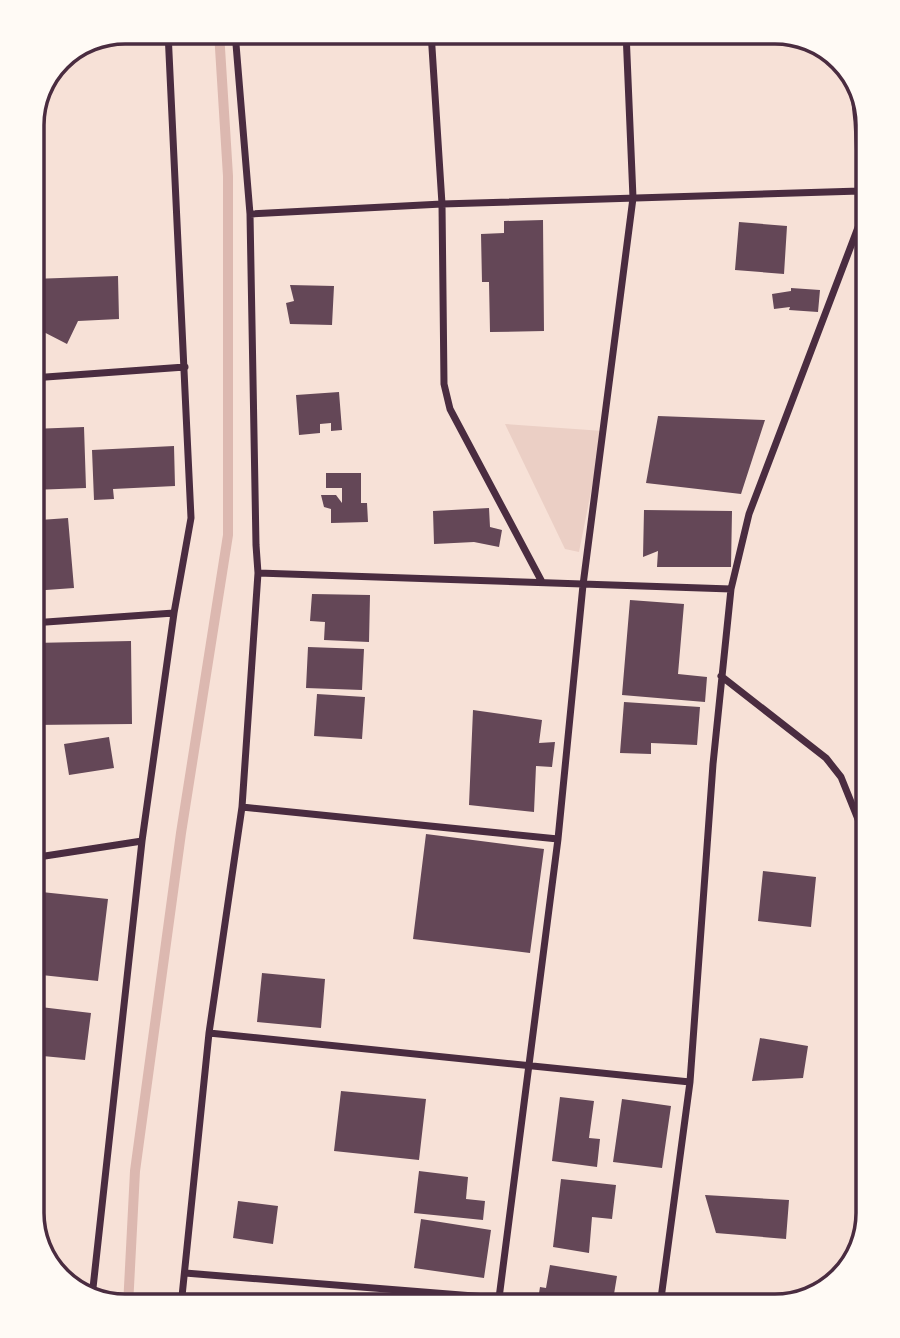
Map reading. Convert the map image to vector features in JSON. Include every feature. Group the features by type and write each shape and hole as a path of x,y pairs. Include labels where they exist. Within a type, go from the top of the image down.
{"street":[{"path":"93,1288 142,841 174,613 191,518 169,44"},
{"path":"182,1294 209,1033 242,807 258,573 250,214 236,44"},
{"path":"431,44 442,204 444,384 450,409 541,582"},
{"path":"499,1294 558,839 583,585 634,198 626,44"},
{"path":"250,214 442,204 856,191"},
{"path":"662,1294 690,1082 731,589 749,514 856,233"},
{"path":"44,377 185,367"},
{"path":"258,573 731,589"},
{"path":"44,622 174,613"},
{"path":"722,676 826,758 841,777 856,813"},
{"path":"242,807 558,839"},
{"path":"44,856 142,841"},
{"path":"209,1033 690,1082"},
{"path":"185,1273 412,1294"}],"shaded area":[{"path":"505,424 603,431 579,552 565,549"}],"building":[{"path":"543,220 544,331 490,332 489,282 482,282 481,234 504,233 504,221"},
{"path":"739,222 787,226 784,274 735,270"},
{"path":"118,276 119,319 78,321 67,344 44,332 44,279"},
{"path":"290,285 334,286 332,325 290,324 286,303 294,301"},
{"path":"791,288 820,290 818,312 789,310 790,307 774,309 772,294 791,291"},
{"path":"339,392 342,430 331,431 331,423 320,424 320,433 299,435 296,395"},
{"path":"658,416 765,420 741,494 646,483"},
{"path":"84,427 86,488 44,490 44,429"},
{"path":"174,446 175,486 113,489 114,499 94,500 92,450"},
{"path":"326,473 361,473 361,503 367,503 368,522 331,523 331,509 324,507 321,495 336,495 342,503 342,488 326,488"},
{"path":"489,508 490,527 502,530 499,547 474,542 434,544 433,511"},
{"path":"644,510 732,511 731,567 657,567 658,551 643,557"},
{"path":"68,518 74,588 44,590 44,520"},
{"path":"312,594 370,595 369,642 324,640 325,622 310,621"},
{"path":"630,600 684,604 678,674 707,677 705,702 622,695"},
{"path":"131,641 132,724 44,725 44,643"},
{"path":"308,647 364,649 362,690 306,688"},
{"path":"317,694 365,697 362,739 314,736"},
{"path":"624,702 700,707 697,745 651,743 651,754 620,753"},
{"path":"473,710 542,720 539,743 555,742 552,767 536,766 534,812 469,805"},
{"path":"109,737 114,768 69,775 64,744"},
{"path":"426,834 544,849 530,953 413,939"},
{"path":"763,871 816,877 811,927 758,921"},
{"path":"44,892 108,899 98,981 44,975"},
{"path":"262,973 325,979 321,1028 257,1022"},
{"path":"44,1007 91,1013 85,1060 44,1056"},
{"path":"760,1038 808,1046 803,1078 752,1081"},
{"path":"341,1091 426,1099 419,1160 334,1151"},
{"path":"560,1097 594,1101 589,1138 600,1139 597,1167 552,1161"},
{"path":"622,1099 671,1106 662,1168 613,1162"},
{"path":"419,1171 468,1177 466,1199 485,1201 483,1220 414,1213"},
{"path":"561,1179 616,1185 612,1219 592,1217 589,1253 553,1247"},
{"path":"705,1195 789,1200 786,1239 716,1233"},
{"path":"238,1201 278,1206 273,1244 233,1238"},
{"path":"421,1219 491,1230 484,1278 414,1268"},
{"path":"550,1265 617,1276 614,1294 539,1294 540,1287 546,1288"}],"waterway":[{"path":"129,1294 135,1171 181,833 228,535 228,176 220,44"}]}
